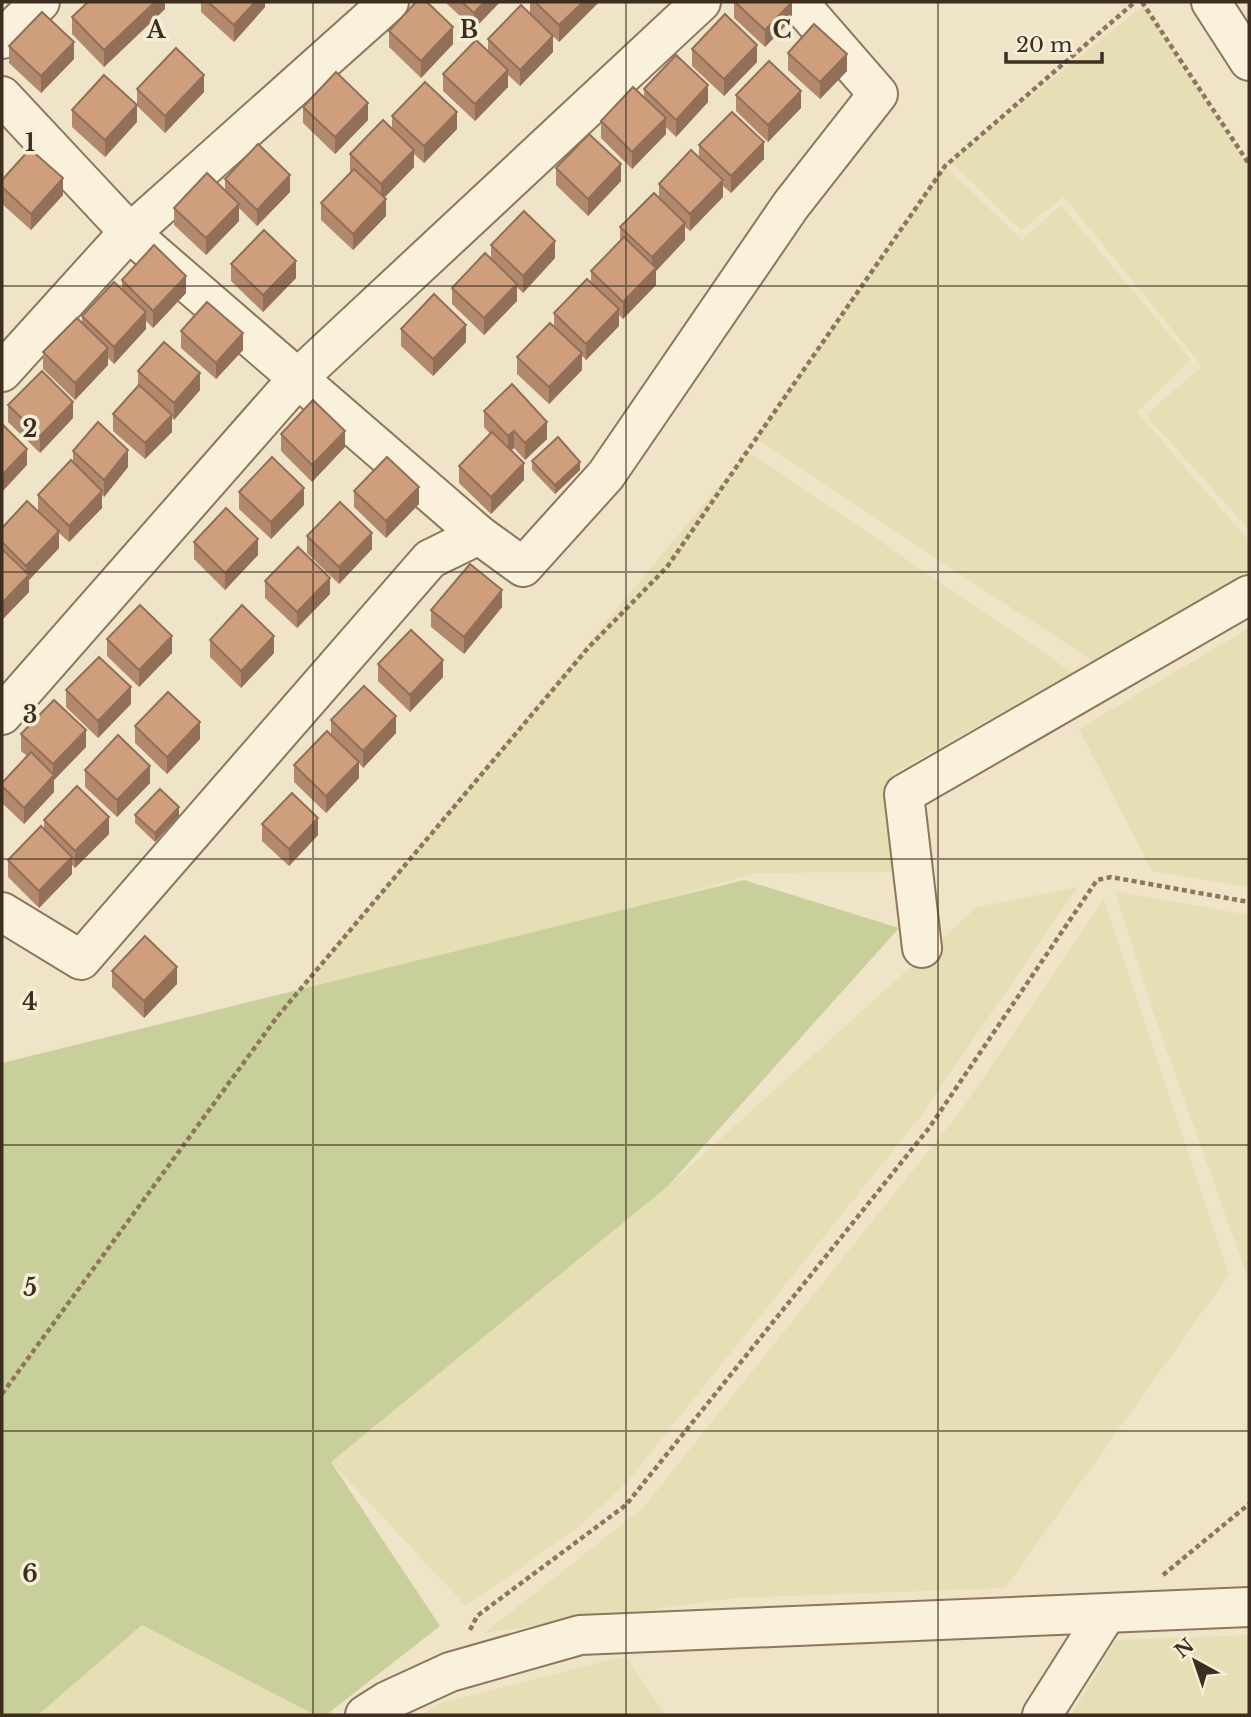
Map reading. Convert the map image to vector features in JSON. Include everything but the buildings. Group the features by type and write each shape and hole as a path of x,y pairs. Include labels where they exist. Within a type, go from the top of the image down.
{"street":[{"path":"2,38 40,2"},
{"path":"2,372 130,233 389,2"},
{"path":"2,715 299,377 701,2"},
{"path":"2,96 130,233 479,534 523,567 606,475 790,205 878,94 797,2"},
{"path":"1211,2 1249,61"},
{"path":"2,912 81,960 430,559 479,534"},
{"path":"922,948 904,794 1249,594"},
{"path":"365,1715 387,1701 450,1672 580,1635 1249,1607"},
{"path":"1042,1715 1114,1614"}],"path":[{"path":"2,1394 277,1017 587,648 667,567 945,166 1135,2"},
{"path":"1142,2 1249,164"},
{"path":"450,1672 477,1616 626,1505 929,1128 1097,880 1111,877 1249,902"},
{"path":"1114,1614 1249,1504"}],"shaded area":[{"path":"1144,5 1249,167 1249,530 1146,415 1202,366 1064,197 1021,230 951,161"},
{"path":"945,166 1022,240 1061,205 1191,360 1137,412 1249,541 1249,580 1100,666 756,439"},
{"path":"748,451 1073,673 892,774 893,872 755,873 277,1017"},
{"path":"1249,628 1249,887 1152,871 1079,729"},
{"path":"1078,887 920,1117 627,1482 580,1526 466,1606 331,1462 668,1186 977,907"},
{"path":"1115,891 1249,915 1249,1281 1151,1006"},
{"path":"1104,899 1229,1275 1005,1588 735,1598 484,1633 642,1509 962,1109"},
{"path":"142,1625 315,1715 38,1715"},
{"path":"1249,1635 1249,1715 1071,1715 1116,1640"},
{"path":"625,1656 666,1715 422,1715 440,1703"}],"green space":[{"path":"744,880 899,928 668,1186 331,1462 440,1626 326,1715 315,1715 142,1625 38,1715 2,1715 2,1063"}]}
